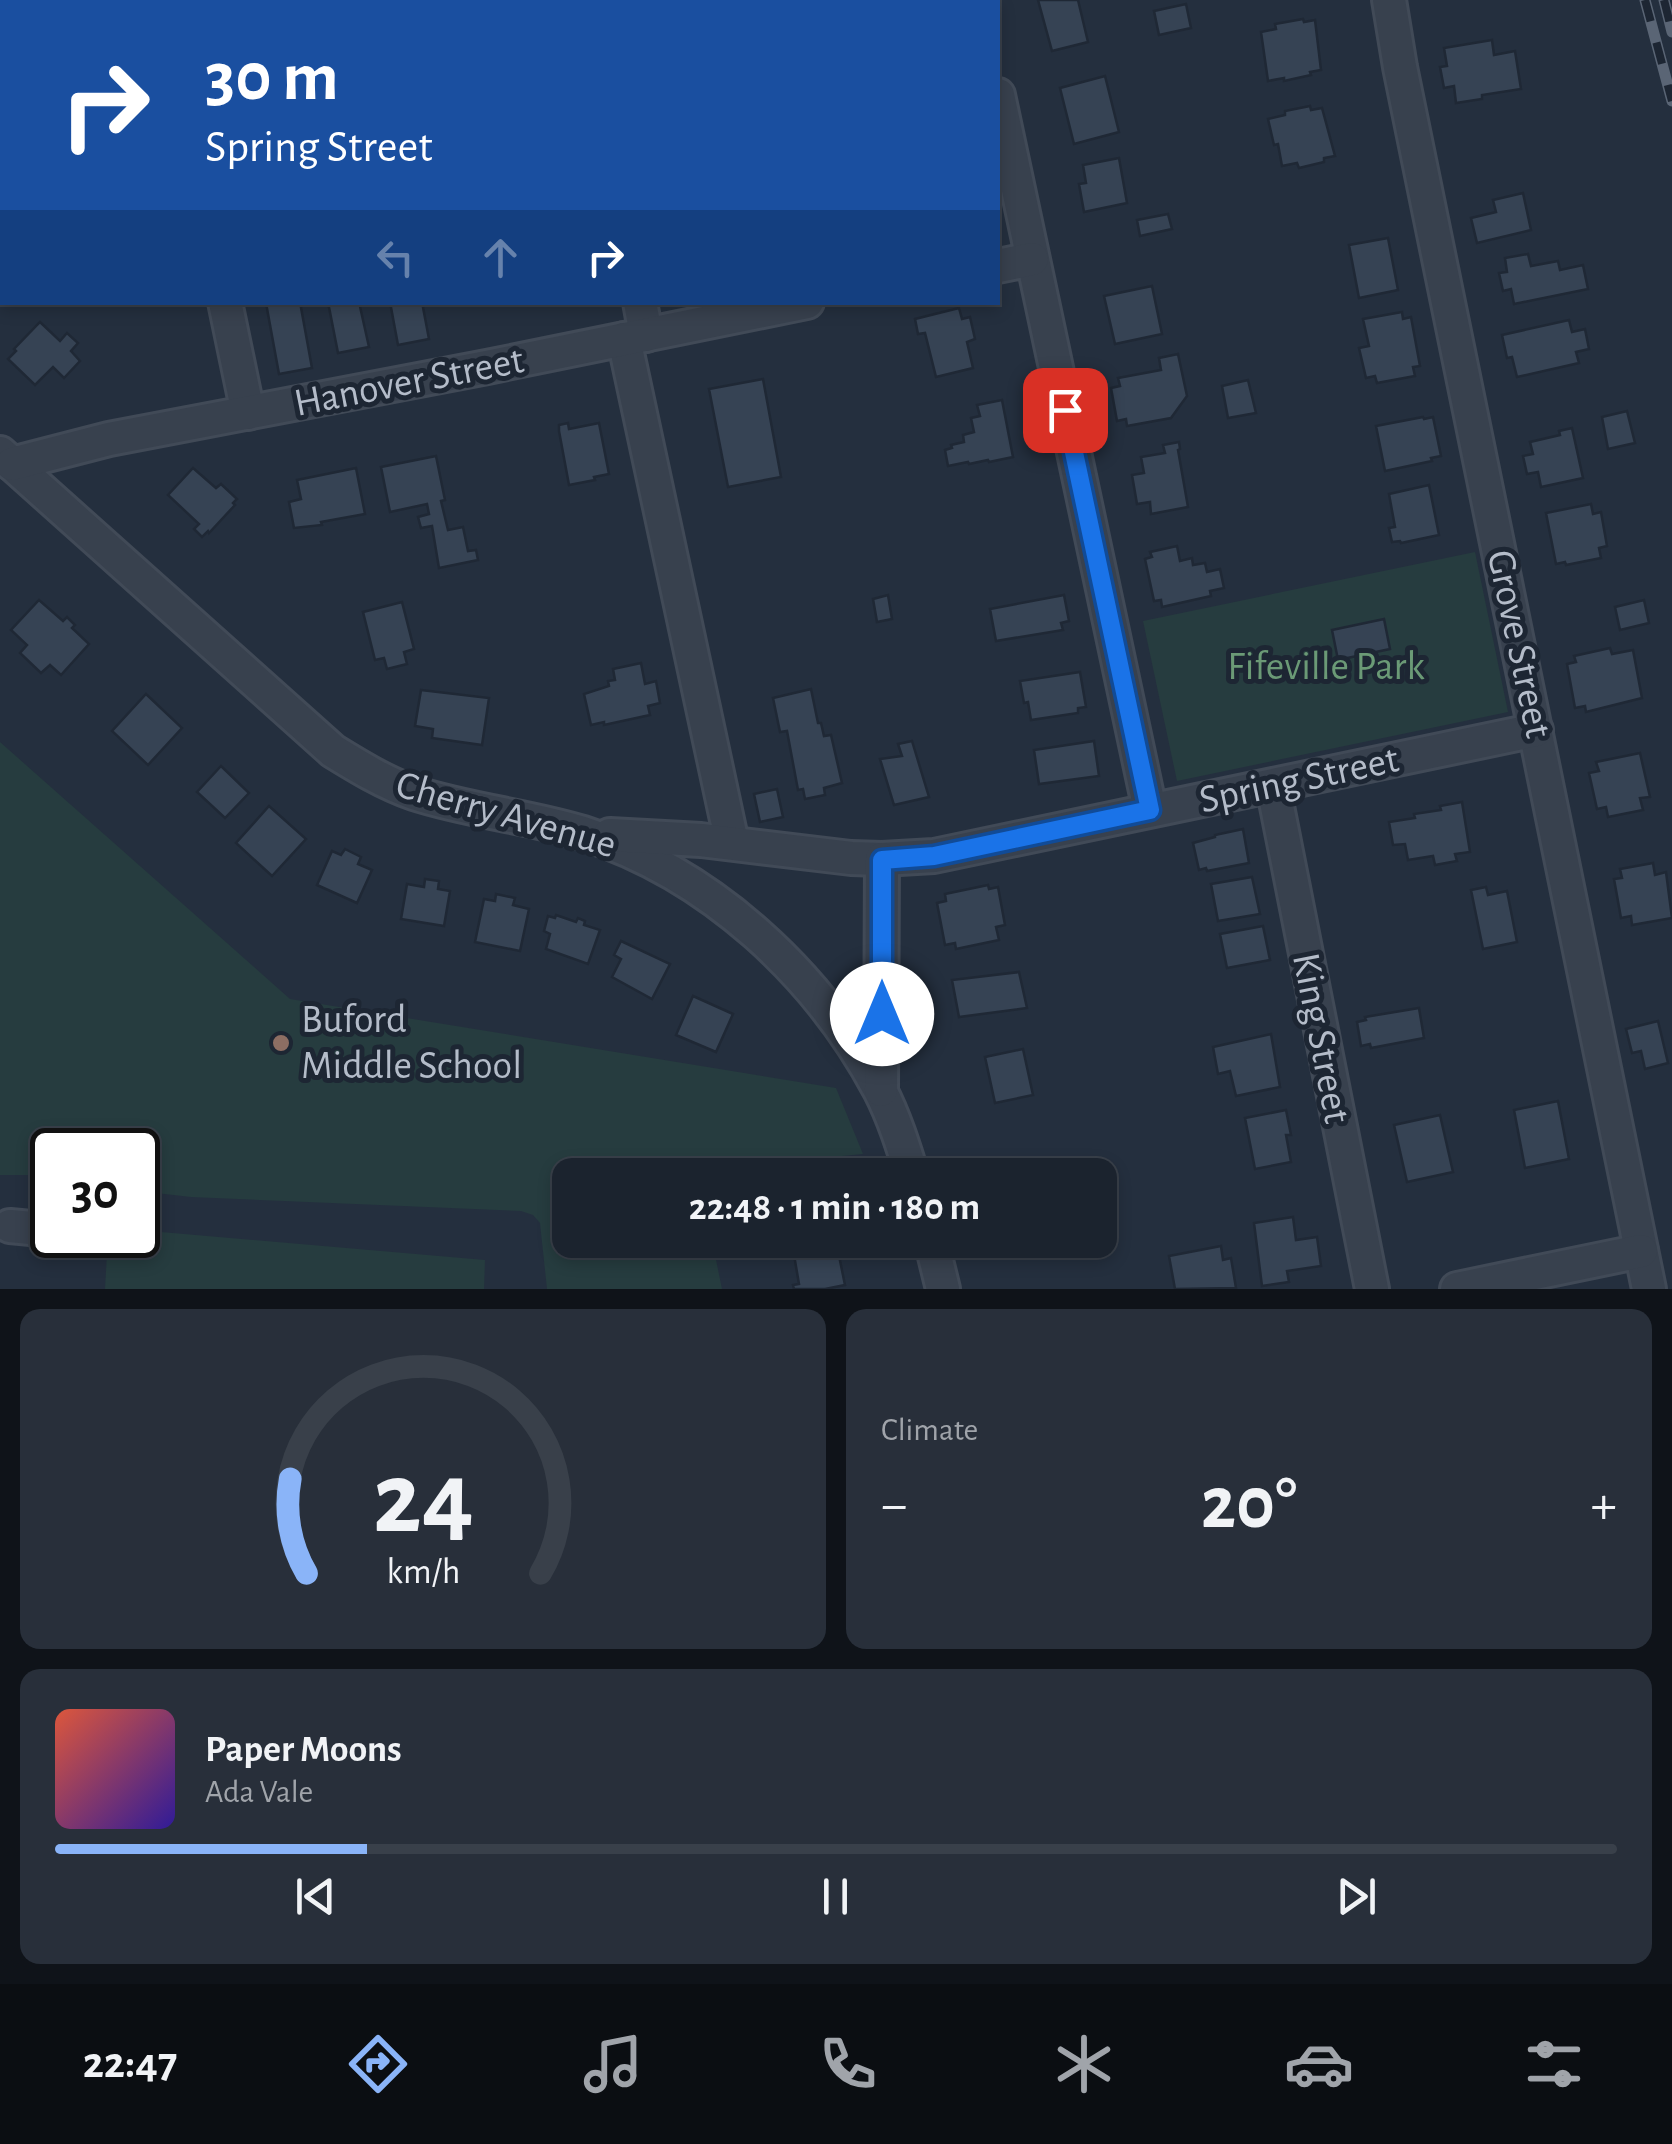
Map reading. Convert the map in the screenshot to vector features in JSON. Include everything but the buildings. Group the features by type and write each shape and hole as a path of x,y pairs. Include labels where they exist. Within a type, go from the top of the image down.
{"street":[{"name":"Grove Street","path":"1389,0 1648,1289"},
{"path":"1000,105 1150,810"},
{"path":"1000,266 1032,260"},
{"path":"227,305 248,412"},
{"name":"Hanover Street","path":"6,458 488,368 636,325 785,305"},
{"path":"636,325 732,844"},
{"name":"Cherry Avenue","path":"6,458 334,751 372,775 414,792 586,834 678,876 721,905 767,943 818,995 856,1048 881,1092 907,1158"},
{"name":"Spring Street","path":"586,834 690,839 882,860 934,856 1536,730"},
{"name":"King Street","path":"1273,786 1372,1289"},
{"path":"881,1092 882,860"},
{"path":"10,1226 30,1228"},
{"path":"1457,1289 1641,1251"},
{"path":"935,1258 943,1289"}],"green space":[{"name":"Fifeville Park","path":"1475,552 1508,712 1177,781 1143,621"},
{"name":"Buford Middle School","path":"0,742 290,999 836,1088 863,1154 822,1158 552,1158 552,1258 716,1258 722,1289 547,1289 540,1223 533,1215 521,1211 160,1193 160,1128 30,1128 30,1175 0,1175"},
{"path":"160,1232 485,1260 484,1289 105,1289 107,1258 160,1258"}],"railway":[{"path":"1645,0 1672,101"},
{"path":"1664,0 1672,32"}],"place":[{"name":"Buford Middle School","path":"281,1043"}],"route":[{"path":"882,1014 882,860 934,856 1150,810 1065,410"}]}
